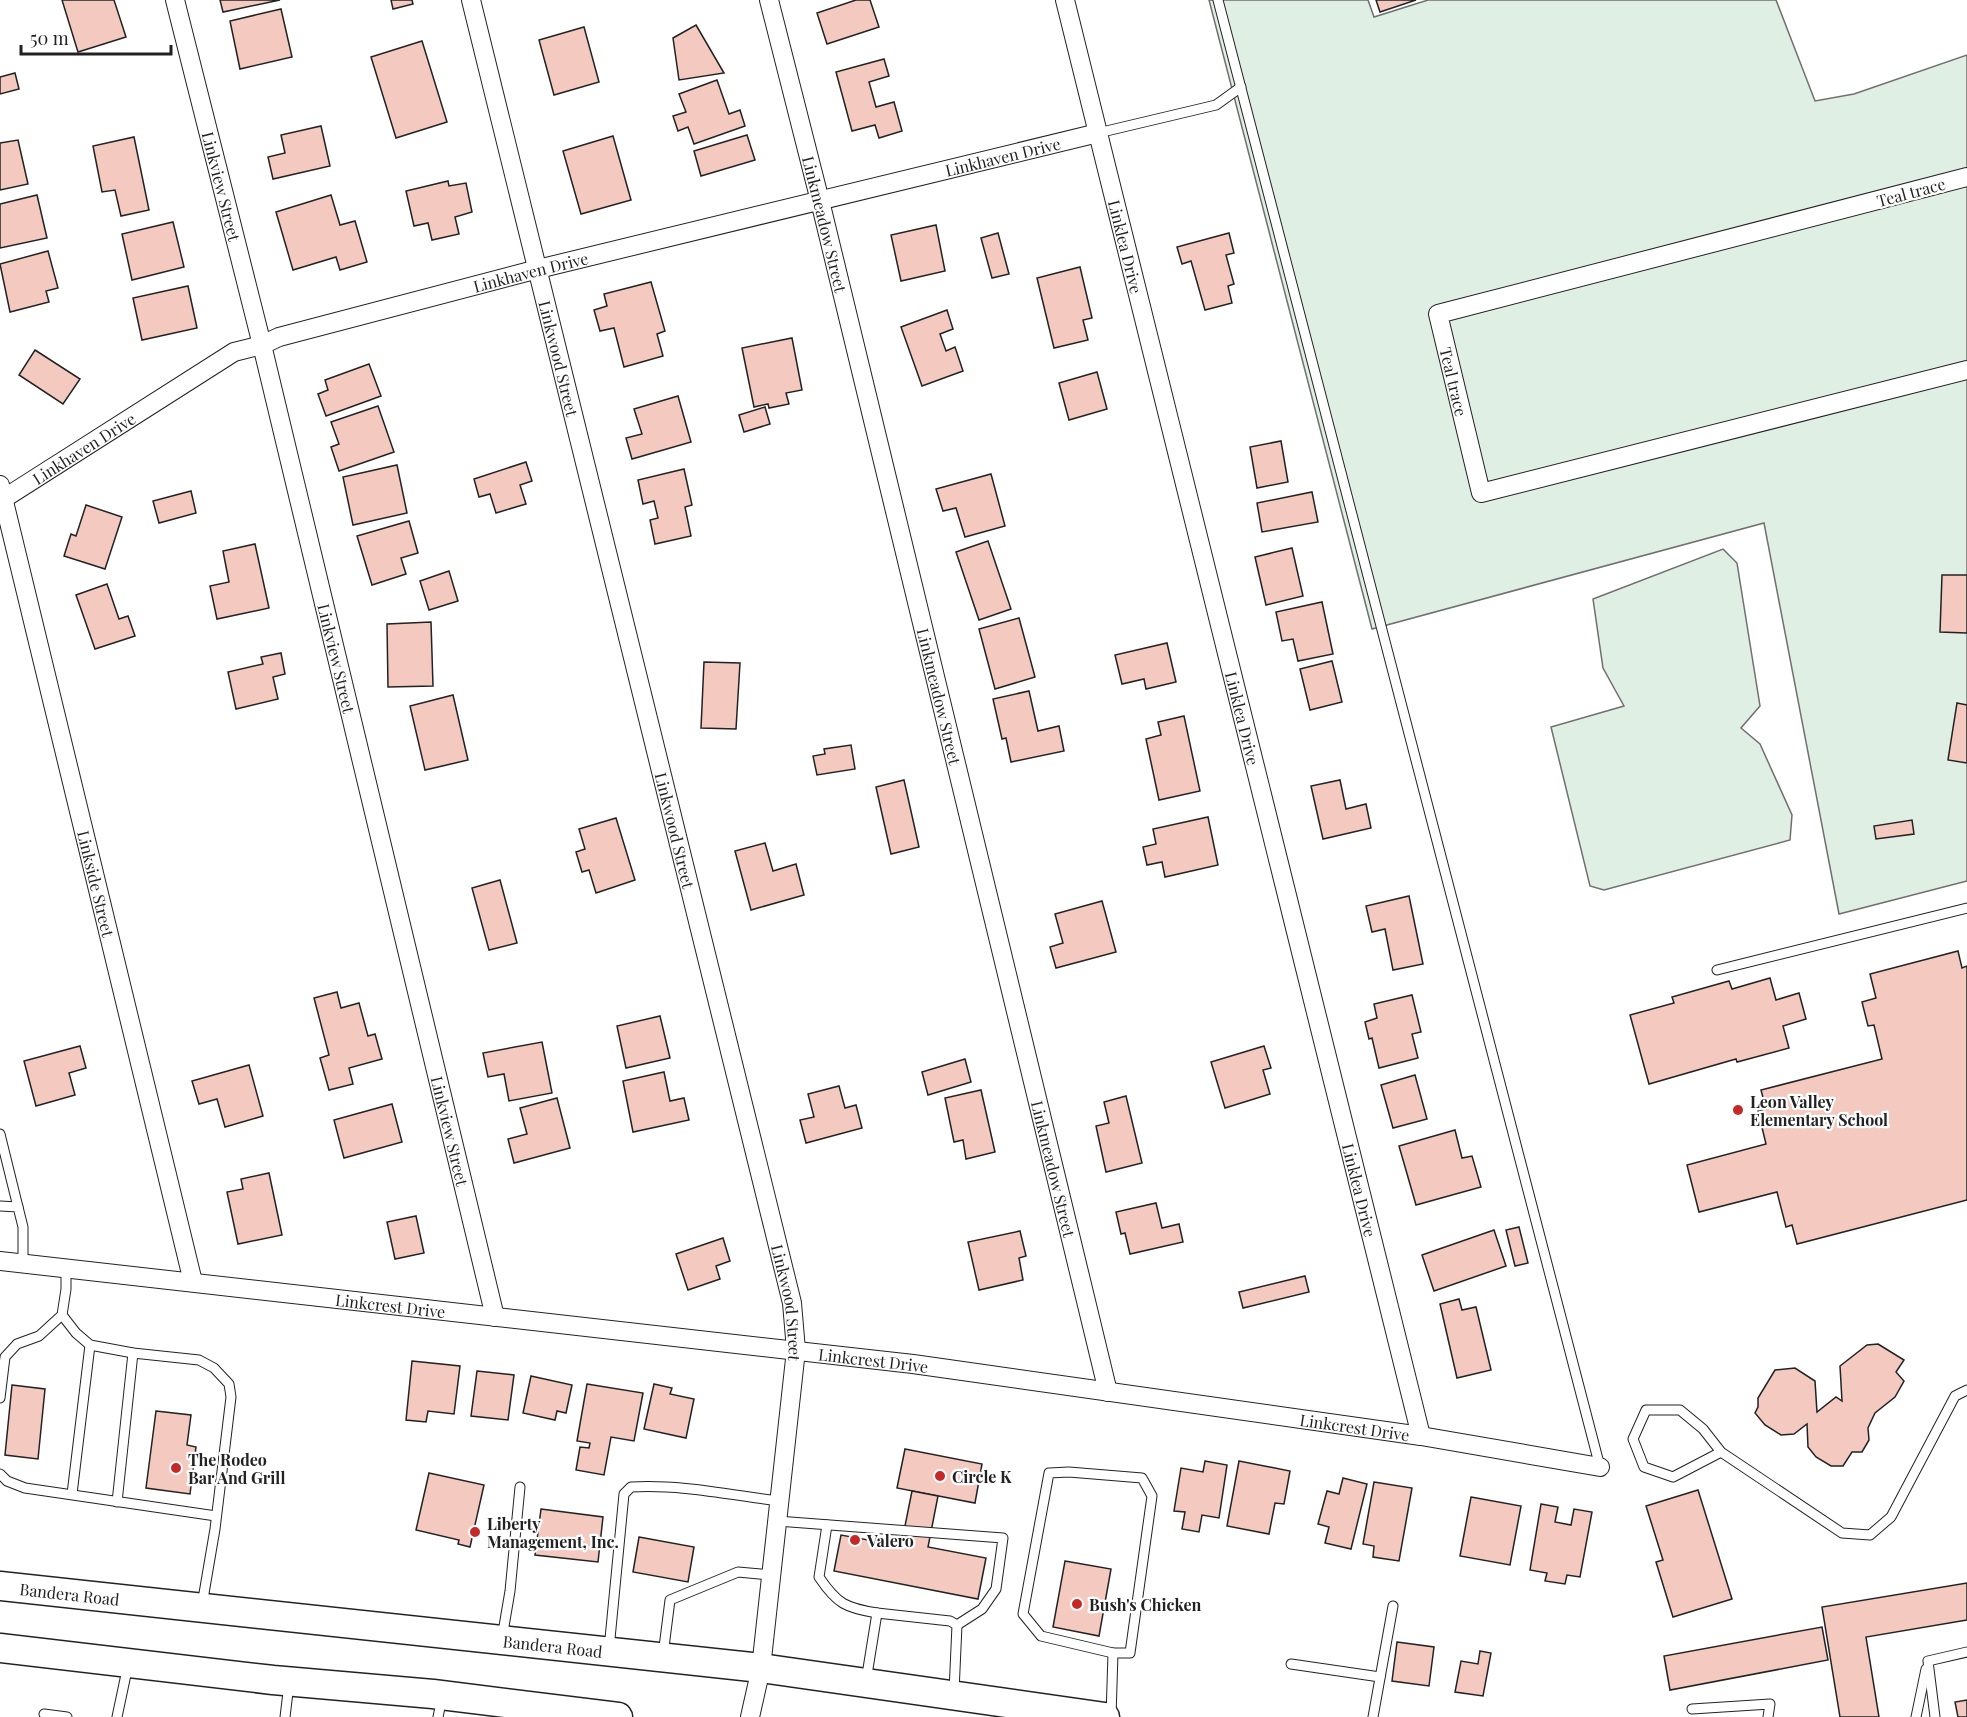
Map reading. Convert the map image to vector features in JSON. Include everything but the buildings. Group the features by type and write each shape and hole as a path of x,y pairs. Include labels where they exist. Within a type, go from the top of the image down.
{"main road":[{"name":"Bandera Road","path":"0,1586 761,1668 1105,1717"},
{"path":"0,1648 290,1681 441,1706 618,1717"}],"street":[{"name":"Linkview Street","path":"175,0 262,345 495,1317"},
{"name":"Linkwood Street","path":"471,0 792,1303 796,1350 761,1668 750,1717"},
{"name":"Linkmeadow Street","path":"769,0 820,201 1108,1392"},
{"name":"Linklea Drive","path":"1065,0 1421,1436"},
{"name":"Linkhaven Drive","path":"1,495 234,352 262,345 279,337 538,269 1098,133"},
{"name":"Teal trace","path":"1967,177 1438,314 1481,493 1967,370"},
{"name":"Linkside Street","path":"1,495 193,1282"},
{"name":"Linkcrest Drive","path":"0,1261 913,1364 1421,1436 1600,1467"}],"lane":[{"path":"1218,0 1600,1467"},
{"path":"1098,133 1216,105 1241,87"},
{"path":"1717,970 1967,908"},
{"path":"0,1134 23,1227 23,1263"},
{"path":"0,1206 18,1207"},
{"path":"0,1398 5,1357 17,1344 39,1336 62,1315 66,1268"},
{"path":"62,1315 76,1333 90,1345 133,1353 199,1360 214,1368 230,1384 231,1397 216,1516 201,1608"},
{"path":"72,1494 90,1345"},
{"path":"117,1502 133,1353"},
{"path":"1721,1452 1673,1477 1644,1467 1633,1439 1646,1410 1680,1410 1703,1429 1721,1452 1842,1533 1870,1535 1892,1517 1955,1396 1967,1390"},
{"path":"1069,1472 1142,1478 1152,1496 1130,1653 1113,1653 1041,1636 1023,1614 1049,1473 1069,1472"},
{"path":"0,1474 7,1481 25,1488 216,1516"},
{"path":"502,1640 510,1591 520,1487"},
{"path":"609,1652 624,1494 631,1487 677,1488 779,1500"},
{"path":"777,1521 1003,1538 996,1588 982,1609 957,1625"},
{"path":"827,1525 819,1577 830,1594 852,1609 950,1621 957,1625"},
{"path":"663,1658 670,1600 738,1572 771,1575"},
{"path":"1373,1717 1392,1606"},
{"path":"865,1683 877,1613"},
{"path":"954,1696 957,1625"},
{"path":"1111,1717 1113,1653"},
{"path":"1928,1661 1967,1653"},
{"path":"1916,1717 1928,1661"},
{"path":"1928,1661 1935,1717"},
{"path":"117,1717 128,1663"},
{"path":"1291,1664 1380,1677"},
{"path":"285,1717 290,1681"},
{"path":"1692,1709 1770,1704 1768,1717"},
{"path":"44,1714 67,1717"}],"green space":[{"path":"1209,0 1368,0 1374,17 1428,0 1776,0 1815,101 1854,94 1967,55 1967,881 1839,914 1764,523 1372,629"},
{"path":"1723,549 1737,563 1760,706 1741,728 1760,744 1792,815 1790,840 1604,890 1590,886 1551,727 1624,706 1603,668 1593,599"}],"place":[{"name":"Leon Valley Elementary School","path":"1738,1110"},
{"name":"The Rodeo Bar And Grill","path":"176,1468"},
{"name":"Circle K","path":"940,1476"},
{"name":"Liberty Management, Inc.","path":"475,1532"},
{"name":"Valero","path":"855,1540"},
{"name":"Bush's Chicken","path":"1077,1604"}]}
